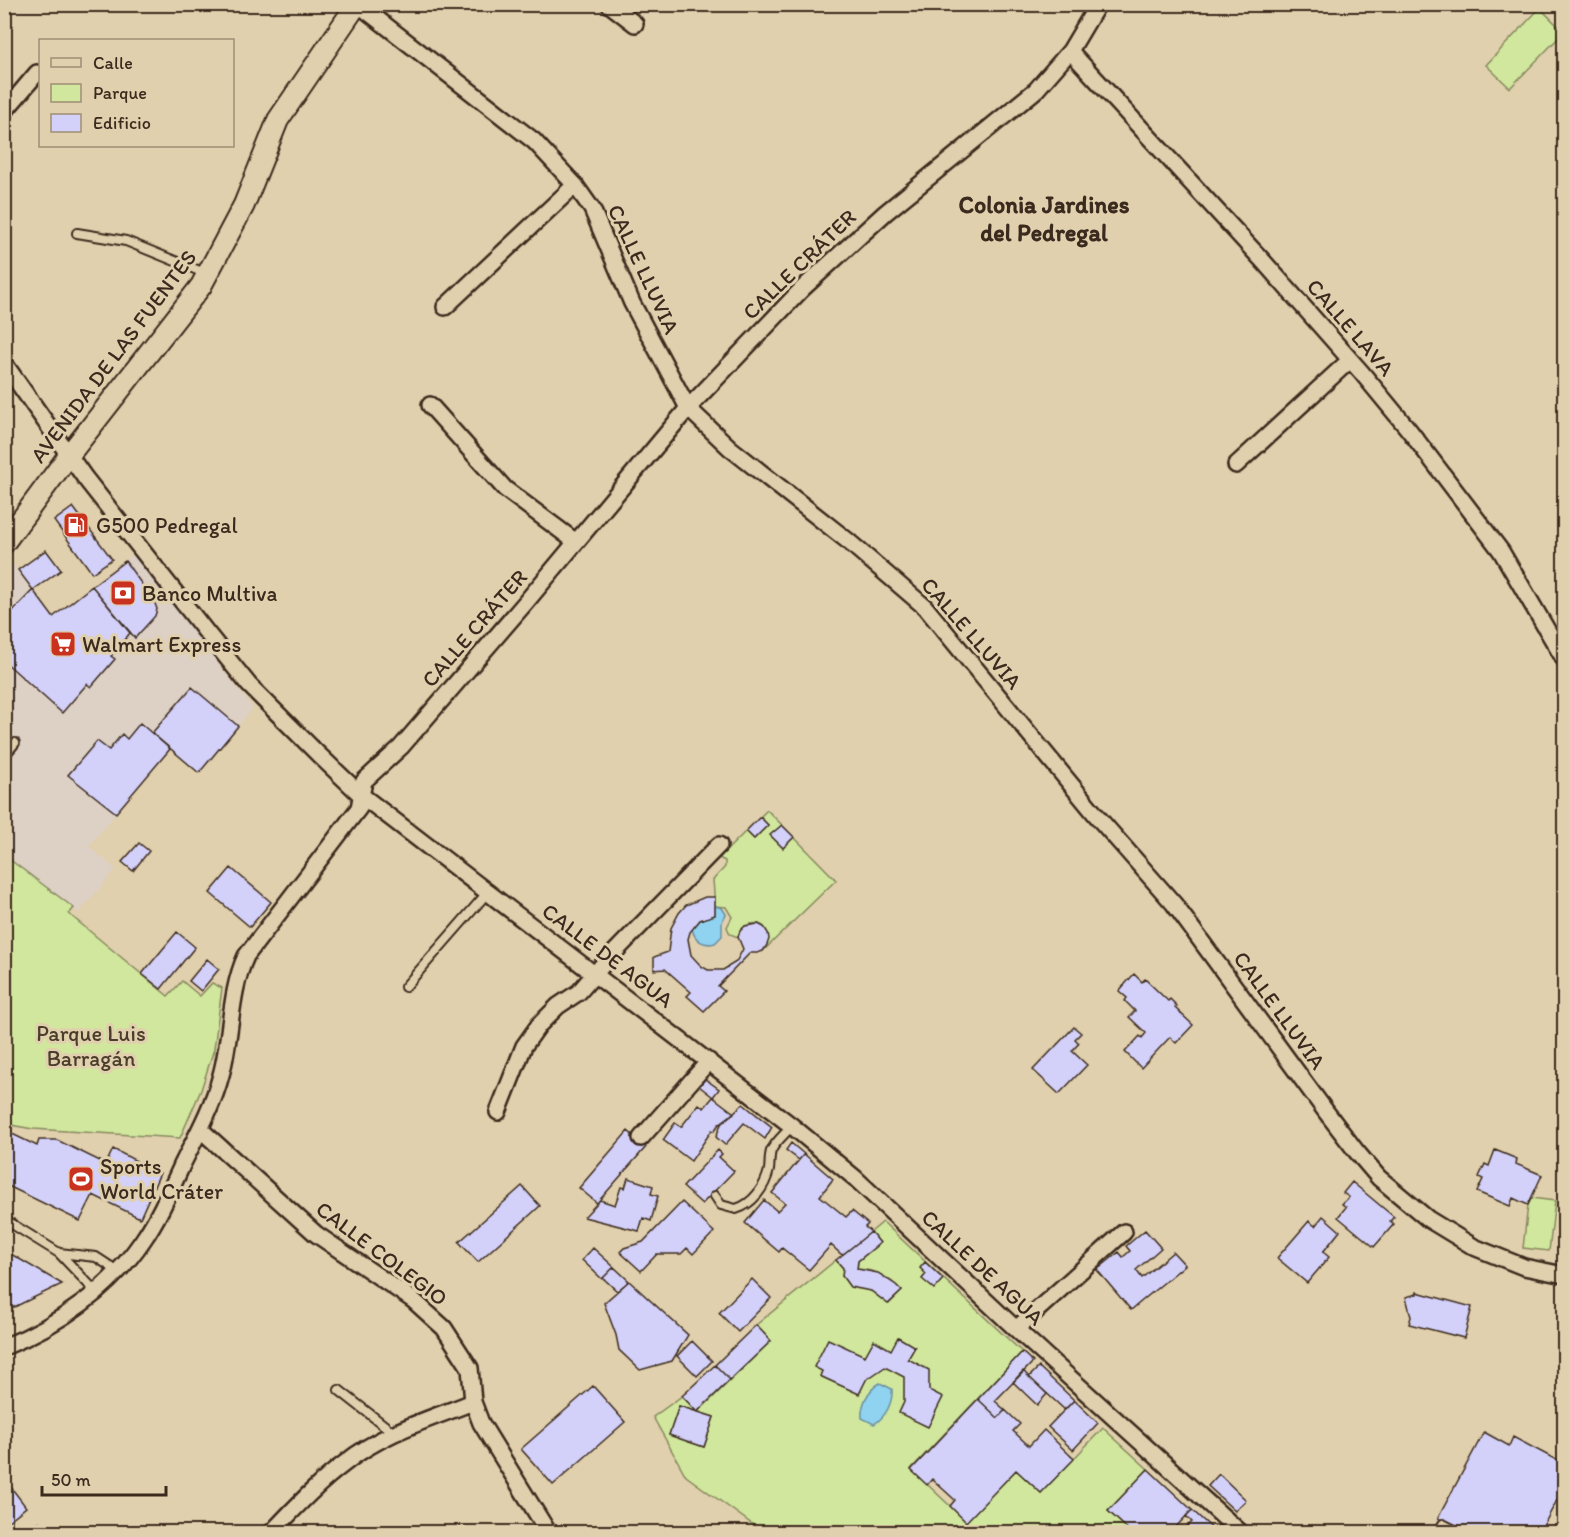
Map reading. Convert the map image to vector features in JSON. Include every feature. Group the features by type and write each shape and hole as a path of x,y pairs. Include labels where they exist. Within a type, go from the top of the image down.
{"street":[{"name":"CALLE LLUVIA","path":"358,4 534,141 575,185 592,209 632,303 688,408 730,448 848,541 925,607 1101,821 1174,904 1334,1123 1379,1178 1428,1219 1474,1247 1524,1266 1564,1275"},
{"name":"AVENIDA DE LAS FUENTES","path":"4,543 69,455 201,286 244,205 278,120 358,4"},
{"path":"609,4 635,24"},
{"name":"CALLE CRÁTER","path":"4,1347 49,1325 96,1292 119,1272 145,1238 200,1129 221,1077 238,973 246,956 359,808 364,781 401,747 688,408 802,289 885,213 1036,90 1070,51 1098,4"},
{"name":"CALLE LAVA","path":"1070,51 1239,235 1409,430 1501,551 1564,658"},
{"path":"4,112 38,73"},
{"path":"445,307 575,185"},
{"path":"1236,465 1350,360"},
{"name":"CALLE DE AGUA","path":"4,363 99,496 249,685 361,795 709,1061 855,1178 1016,1329 1240,1533"},
{"path":"430,405 505,489 576,542"},
{"path":"498,1112 524,1046 531,1035 548,1015 579,992 719,845"},
{"path":"641,1138 709,1061"},
{"name":"CALLE COLEGIO","path":"200,1129 316,1234 413,1300 444,1328 470,1368 473,1402 481,1423 548,1533"},
{"path":"1016,1329 1124,1232"},
{"path":"272,1533 346,1461 394,1433 473,1402"}],"lane":[{"path":"77,233 126,241 207,274"},
{"path":"4,756 15,743"},
{"path":"405,987 488,892"},
{"path":"715,1196 721,1205 736,1209 746,1205 754,1198 765,1180 771,1161 771,1150 792,1126"},
{"path":"4,1219 59,1253 96,1292"},
{"path":"59,1253 96,1257 119,1272"},
{"path":"339,1389 394,1433"},
{"path":"1438,1533 1443,1524 1459,1533"}],"shaded area":[{"path":"133,554 253,708 199,773 170,749 89,846 116,869 79,913 5,856 4,570 11,562 53,617"}],"green space":[{"path":"1540,8 1564,32 1510,88 1486,65"},
{"path":"767,810 782,825 771,835 783,848 794,837 836,880 763,951 767,934 763,926 752,924 745,926 738,937 730,934 727,927 732,917 726,907 715,906 713,880 725,867 725,861 719,858 746,831 754,839 768,825 760,817"},
{"name":"Parque Luis Barragán","path":"5,856 74,908 69,914 168,996 182,981 200,996 212,983 222,988 214,1049 201,1090 180,1138 33,1129 5,1124"},
{"path":"1531,1198 1555,1201 1549,1251 1523,1248 1528,1205"},
{"path":"883,1222 1022,1352 911,1469 966,1521 1016,1470 1041,1493 1103,1428 1148,1469 1108,1511 1131,1532 763,1532 686,1476 653,1417 682,1396 698,1412 771,1341 756,1325 836,1260 843,1268 842,1276 871,1291 889,1304 902,1291 882,1275 857,1269 858,1261 880,1243 871,1232","holes":["679,1406 714,1417 704,1447 669,1435"]}],"water":[{"path":"715,906 722,908 726,914 722,922 722,936 715,943 704,943 695,937 692,929 700,920 715,915"},
{"path":"880,1383 892,1389 891,1399 888,1409 874,1424 862,1418 863,1408 869,1393"}],"building":[{"path":"73,507 112,559 92,573 54,521"},
{"path":"46,550 61,570 33,590 18,570"},
{"name":"Banco Multiva","path":"125,561 154,601 157,609 155,616 135,638 92,586"},
{"name":"Walmart Express","path":"92,586 130,633 111,656 115,659 91,687 87,684 62,713 4,661 4,620 33,590 53,617"},
{"path":"192,687 238,726 199,773 152,733"},
{"path":"140,723 170,749 116,813 68,775 97,741 109,750 122,734 127,739"},
{"path":"760,817 768,825 754,839 746,831"},
{"path":"782,825 794,837 783,848 770,835"},
{"path":"139,843 149,851 133,871 122,862"},
{"path":"231,868 271,902 250,927 210,893"},
{"path":"705,897 715,897 715,915 700,920 690,932 688,939 691,955 701,966 708,970 723,970 736,962 743,949 738,937 745,926 758,924 764,927 769,939 763,951 750,953 718,986 724,991 704,1011 687,996 691,992 665,969 654,970 654,957 668,952 671,928 679,913 686,905"},
{"path":"177,932 195,947 161,989 142,974"},
{"path":"207,959 219,969 201,991 189,981"},
{"path":"1134,974 1142,982 1145,979 1168,1001 1170,999 1177,1006 1175,1008 1193,1025 1176,1043 1170,1037 1141,1068 1125,1052 1140,1036 1142,1038 1146,1033 1129,1017 1135,1011 1125,1001 1127,998 1119,991"},
{"path":"1074,1027 1081,1033 1075,1039 1079,1043 1072,1051 1087,1065 1059,1094 1033,1070"},
{"path":"705,1079 719,1089 713,1097 699,1086"},
{"path":"713,1097 734,1113 719,1124 714,1131 712,1130 691,1161 663,1140 675,1123 681,1127 699,1104 704,1108"},
{"path":"743,1104 772,1127 765,1139 744,1123 725,1145 716,1137 721,1124"},
{"name":"Sports World Cráter","path":"4,1130 37,1146 39,1140 57,1140 106,1164 113,1149 160,1173 140,1218 93,1195 80,1221 4,1184"},
{"path":"628,1131 646,1147 597,1203 579,1188"},
{"path":"791,1143 804,1154 799,1160 786,1150"},
{"path":"718,1150 722,1154 719,1157 734,1171 702,1204 683,1187"},
{"path":"1495,1150 1517,1159 1516,1164 1542,1175 1528,1205 1513,1198 1510,1206 1477,1192 1483,1179 1479,1177 1485,1164 1489,1166"},
{"path":"804,1154 833,1179 820,1196 846,1217 852,1211 868,1224 865,1227 871,1232 842,1255 831,1245 809,1270 782,1248 779,1252 745,1223 764,1200 777,1211 785,1203 772,1193"},
{"path":"628,1178 653,1186 651,1194 658,1196 651,1221 643,1218 639,1231 584,1217 600,1200 615,1205 621,1187 625,1188"},
{"path":"1352,1182 1394,1217 1390,1221 1394,1224 1374,1247 1338,1217 1346,1207 1342,1204 1349,1197 1343,1193"},
{"path":"522,1186 540,1206 478,1262 459,1242"},
{"path":"682,1202 714,1232 693,1254 687,1248 681,1254 657,1254 641,1271 620,1252 624,1248 643,1242"},
{"path":"1323,1216 1340,1231 1323,1252 1329,1257 1307,1283 1277,1258 1309,1221 1315,1226"},
{"path":"1145,1230 1161,1248 1136,1270 1142,1278 1173,1252 1185,1265 1131,1310 1097,1270 1119,1252 1123,1257 1130,1251 1126,1246"},
{"path":"871,1232 880,1243 858,1261 857,1269 878,1273 902,1291 888,1304 871,1291 850,1287 842,1276 843,1268 836,1260"},
{"path":"593,1248 614,1267 602,1279 582,1260"},
{"path":"4,1250 62,1284 4,1312"},
{"path":"925,1262 943,1279 934,1289 922,1279 926,1274 920,1268"},
{"path":"614,1267 629,1281 617,1291 603,1278"},
{"path":"752,1279 771,1298 738,1332 719,1313"},
{"path":"629,1281 688,1335 672,1361 640,1370 619,1350 604,1303"},
{"path":"1417,1292 1472,1307 1464,1338 1409,1324 1411,1317 1406,1297 1417,1294"},
{"path":"756,1325 771,1341 730,1380 715,1365"},
{"path":"898,1337 915,1347 908,1359 929,1370 929,1390 943,1397 928,1427 899,1413 904,1402 904,1377 885,1367 866,1380 859,1394 820,1376 822,1371 814,1367 828,1339 865,1356 874,1340 891,1350"},
{"path":"692,1341 712,1361 697,1376 677,1356"},
{"path":"1022,1352 1033,1362 995,1401 1005,1410 998,1418 978,1399"},
{"path":"715,1365 730,1380 697,1412 682,1396"},
{"path":"1039,1367 1074,1400 1065,1410 1029,1377"},
{"path":"1023,1371 1047,1394 1037,1405 1013,1382"},
{"path":"593,1386 625,1422 553,1485 521,1449"},
{"path":"978,1399 998,1418 1005,1410 1020,1424 1013,1431 1029,1446 1044,1430 1074,1459 1041,1493 1016,1470 966,1522 950,1506 955,1500 932,1479 927,1485 911,1470"},
{"path":"1074,1400 1098,1423 1073,1450 1048,1427"},
{"path":"679,1406 714,1417 704,1447 669,1435"},
{"path":"1484,1432 1509,1446 1513,1437 1564,1464 1564,1487 1540,1532 1465,1532 1438,1518"},
{"path":"1148,1469 1192,1510 1171,1532 1131,1532 1108,1511"},
{"path":"1219,1474 1246,1500 1235,1511 1208,1486"},
{"path":"4,1478 26,1507 7,1522 4,1519"},
{"path":"1192,1510 1216,1532 1182,1532 1192,1522 1186,1516"},
{"path":"39,1522 49,1532 26,1532 37,1523"}],"place":[{"name":"G500 Pedregal","path":"76,525"},
{"name":"Banco Multiva","path":"123,593"},
{"name":"Walmart Express","path":"63,644"},
{"name":"Sports World Cráter","path":"81,1179"}],"district":[{"name":"Colonia Jardines del Pedregal","path":"1044,219"}]}
